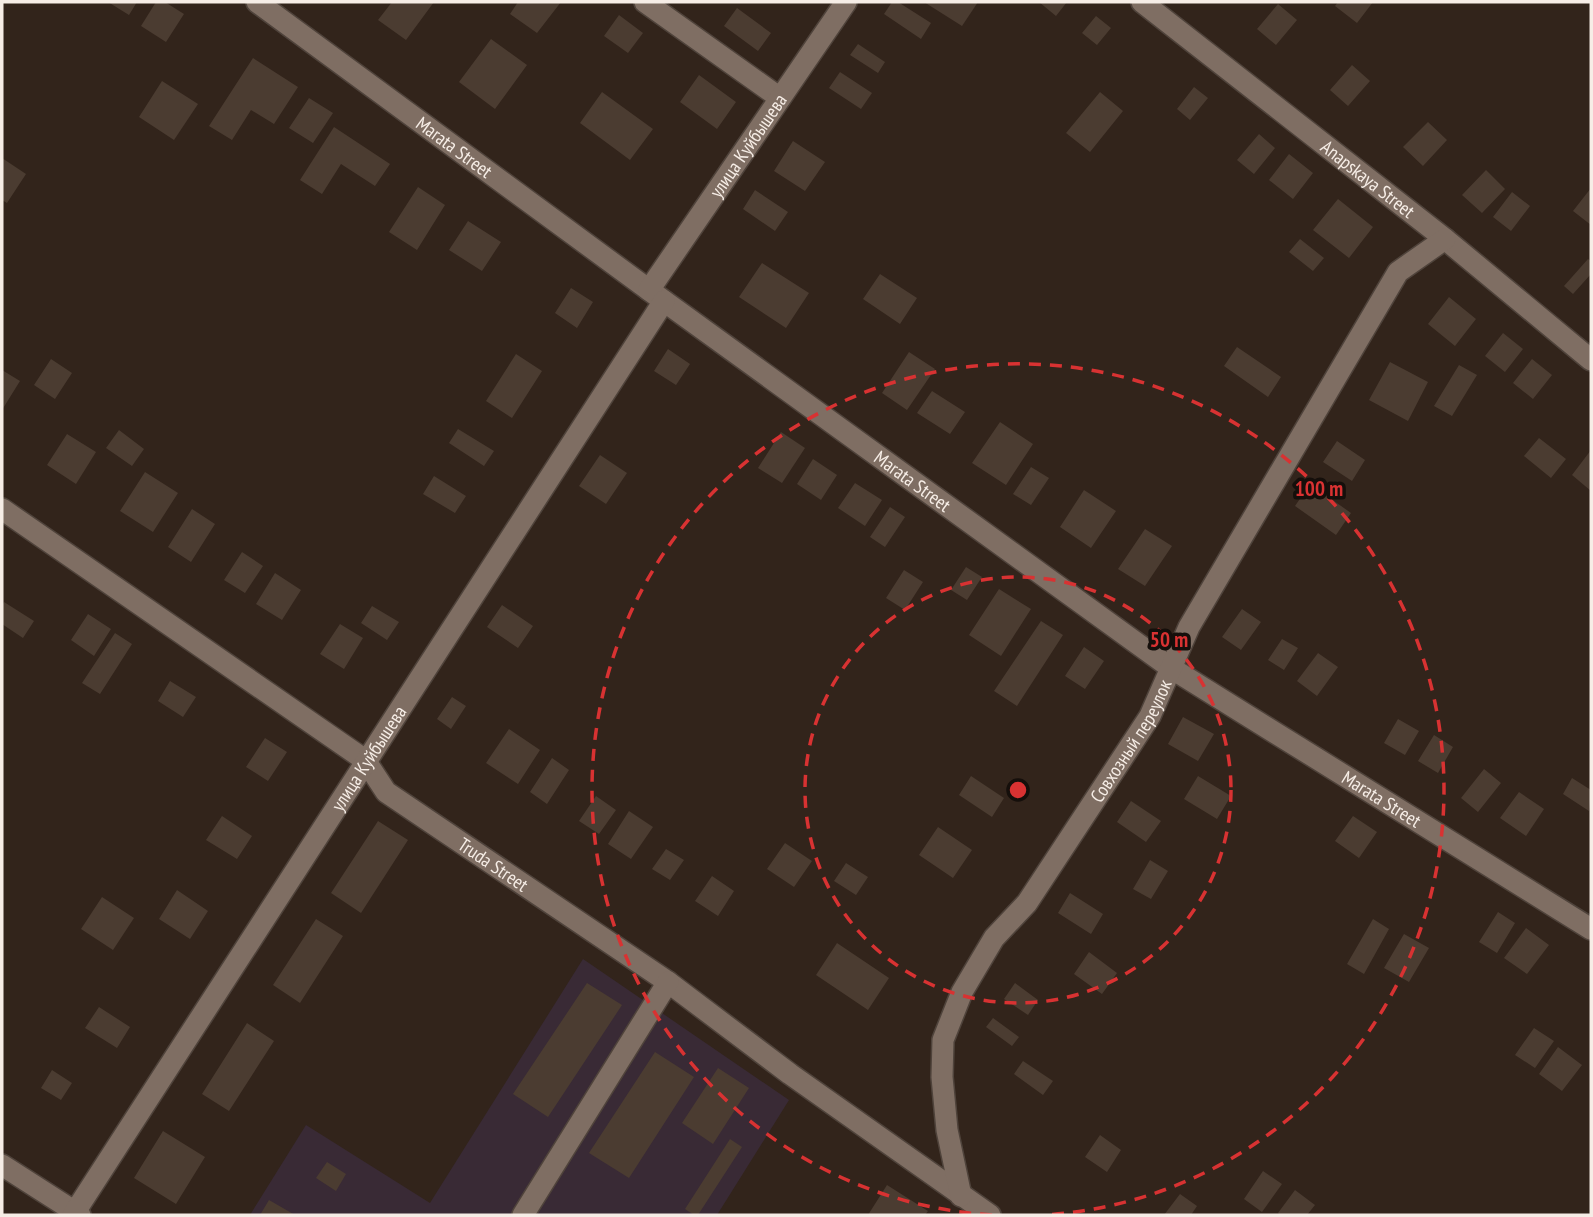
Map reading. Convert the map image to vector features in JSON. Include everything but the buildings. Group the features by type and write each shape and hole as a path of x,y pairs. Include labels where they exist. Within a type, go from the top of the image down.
{"street":[{"name":"Marata Street","path":"257,2 1171,668 1591,929"},
{"path":"645,2 780,99"},
{"name":"улица Куйбышева","path":"76,1214 780,99 846,2"},
{"name":"Anapskaya Street","path":"1142,2 1445,239 1591,360"},
{"name":"Совхозный переулок","path":"961,1196 947,1130 942,1077 943,1040 961,992 994,938 1027,903 1143,728 1189,627 1398,272 1445,239"},
{"name":"Truda Street","path":"2,509 365,760 386,792 668,982 790,1074 990,1215"},
{"path":"523,1215 668,982"},
{"path":"2,1165 76,1214"}],"shaded area":[{"path":"583,959 789,1100 717,1215 250,1215 306,1125 430,1203"}]}
